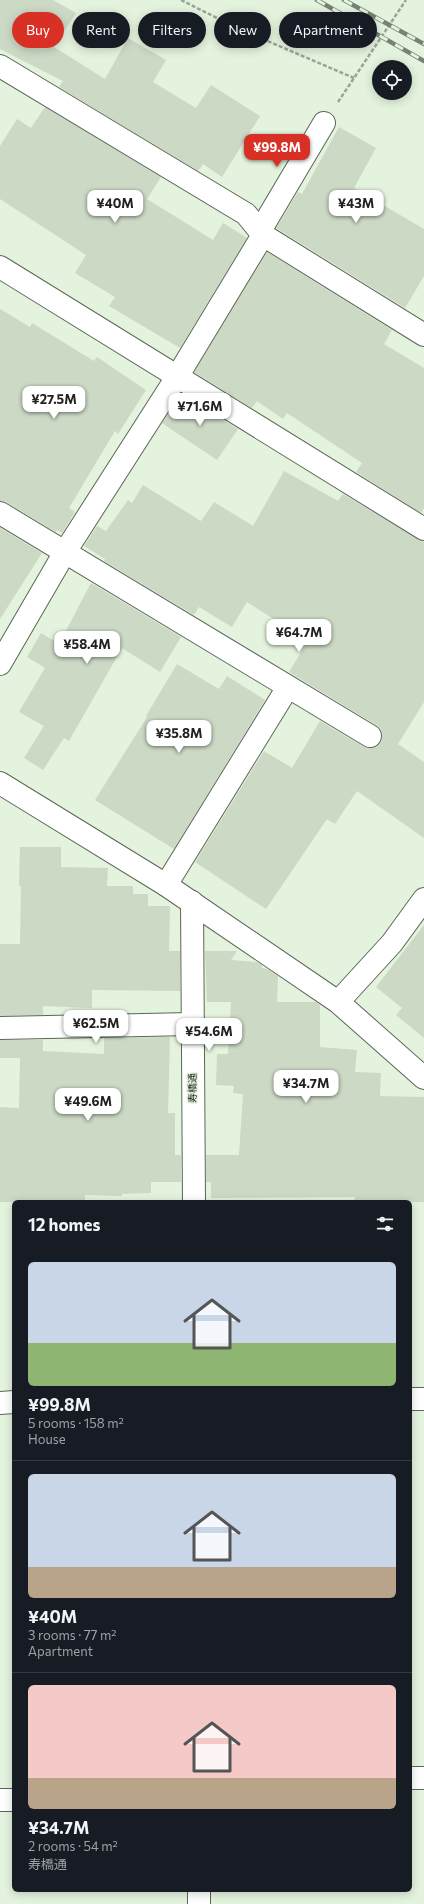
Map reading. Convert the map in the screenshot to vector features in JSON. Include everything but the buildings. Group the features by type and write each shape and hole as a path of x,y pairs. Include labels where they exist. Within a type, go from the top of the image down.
{"street":[{"path":"0,66 246,214 261,233 424,335"},
{"path":"0,664 65,552 177,376 324,123"},
{"path":"0,266 424,530"},
{"path":"0,513 370,736"},
{"path":"166,885 288,687"},
{"path":"0,783 166,885 338,1002 424,1078"},
{"path":"338,1002 392,943 424,899"},
{"name":"寿橋通","path":"192,902 191,1024 194,1200"},
{"path":"0,1028 191,1024"},
{"path":"412,1399 424,1399"},
{"path":"0,1403 12,1402"},
{"path":"412,1778 424,1778"},
{"path":"0,1800 12,1800"},
{"path":"199,1892 199,1904"}],"path":[{"path":"181,0 237,28 354,78"},
{"path":"324,123 406,0"}],"railway":[{"path":"317,0 424,61"},
{"path":"344,0 424,44"}]}
